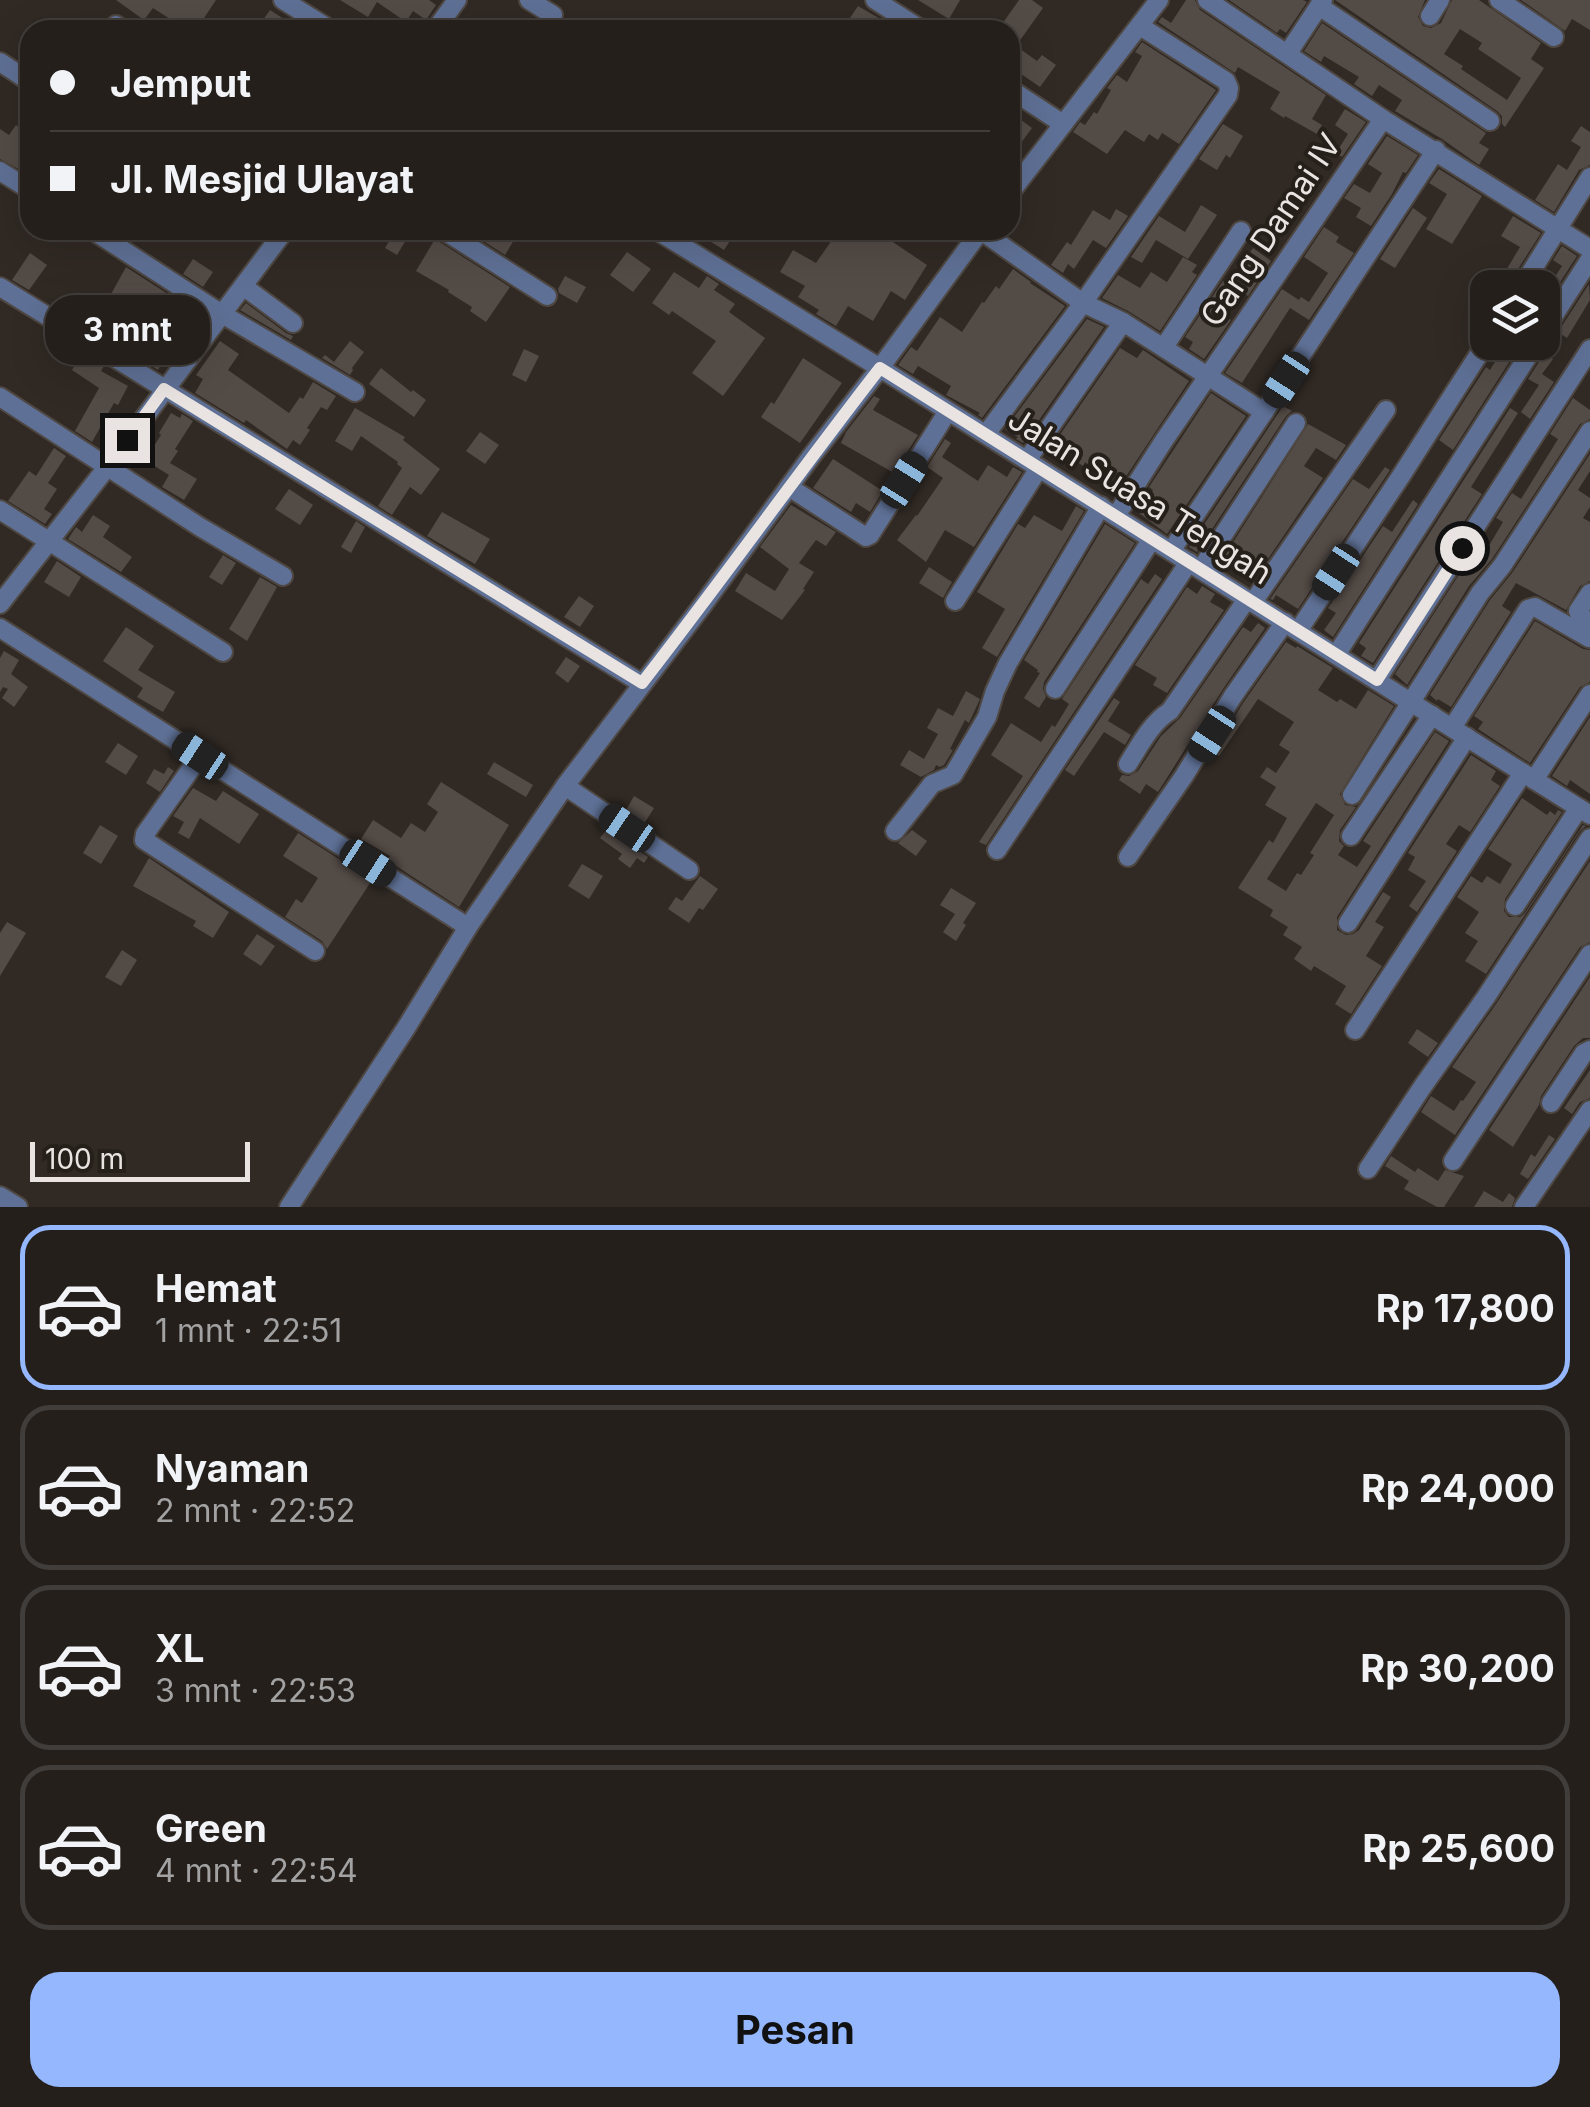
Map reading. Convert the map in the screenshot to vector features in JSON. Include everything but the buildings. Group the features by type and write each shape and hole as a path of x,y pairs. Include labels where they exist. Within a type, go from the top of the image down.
{"street":[{"path":"284,0 316,20"},
{"path":"529,0 552,15"},
{"path":"876,0 907,20"},
{"path":"1020,179 1158,0"},
{"path":"1207,0 1383,119 1590,249"},
{"path":"1499,0 1554,37"},
{"path":"1288,53 1321,3 1490,122"},
{"path":"986,434 1228,95 1226,81 1140,26"},
{"path":"1020,96 1063,124"},
{"name":"Gang Damai IV","path":"895,830 932,784 953,775 987,718 1008,663 1108,511 1209,376 1383,119"},
{"path":"1171,550 1436,150"},
{"path":"1531,270 1590,177"},
{"path":"1164,348 1241,230"},
{"path":"107,240 354,392"},
{"path":"0,604 108,466 273,240"},
{"path":"459,240 548,296"},
{"name":"Jalan Suasa Tengah","path":"672,240 1587,812"},
{"path":"289,1207 468,928 565,786 794,490 974,240"},
{"path":"995,240 1083,303 1123,322 1264,412"},
{"path":"1560,306 1590,259"},
{"path":"243,286 293,323"},
{"path":"0,287 642,683"},
{"path":"955,601 1033,464 1123,322"},
{"path":"1377,680 1590,349"},
{"path":"1128,857 1233,696 1291,626 1402,476 1475,360"},
{"path":"1336,655 1526,360"},
{"path":"0,397 283,576"},
{"path":"794,490 863,536 870,535 948,410"},
{"path":"1128,764 1145,736 1177,702 1386,410"},
{"path":"998,850 1296,424"},
{"path":"1352,795 1480,593 1502,566 1590,431"},
{"path":"0,510 223,652"},
{"path":"1056,689 1152,539"},
{"path":"1590,593 1578,611 1590,622"},
{"path":"1348,922 1528,609 1535,607 1590,636"},
{"path":"0,628 468,928"},
{"path":"1355,1030 1590,694"},
{"path":"1351,836 1432,715"},
{"path":"200,756 144,840 316,950"},
{"path":"565,786 689,870"},
{"path":"1514,906 1587,812"},
{"path":"1368,1169 1590,838"},
{"path":"1453,1161 1590,954"},
{"path":"1551,1103 1590,1050"},
{"path":"1524,1207 1590,1110"},
{"path":"0,1196 18,1207"}],"route":[{"path":"127,440 164,389 642,683 880,368 1377,680 1462,548"}]}
